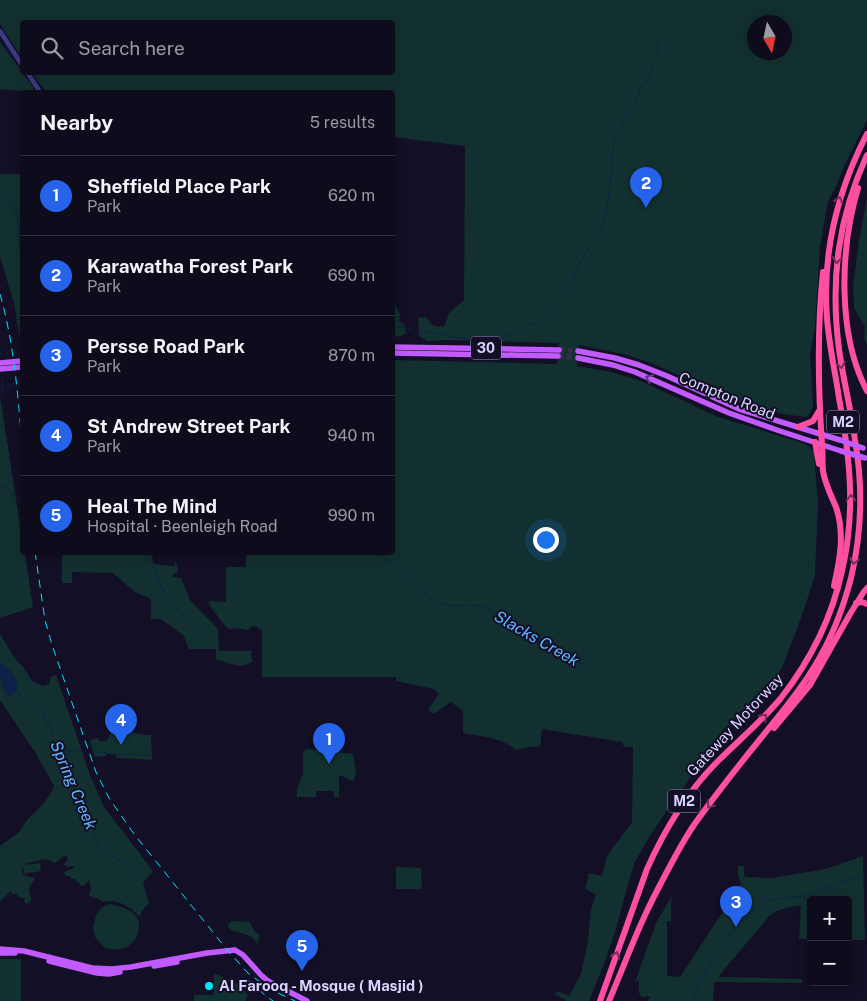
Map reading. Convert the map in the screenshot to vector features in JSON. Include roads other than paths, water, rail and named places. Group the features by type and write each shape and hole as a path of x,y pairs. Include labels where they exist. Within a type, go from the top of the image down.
{"highway":[{"name":"Gateway Motorway","path":"600,1001 647,869 670,823 687,797 709,770 759,722 781,697 817,641 837,592 850,528 851,501 848,451 827,318 827,268 837,206 848,174 867,134"},
{"name":"Gateway Motorway","path":"609,1001 646,912 682,844 695,823 800,688 815,666 838,620 853,569 857,546 860,519 860,478 855,438 838,347 835,288 841,232 856,179 867,155"},
{"path":"856,179 858,187 852,207 847,238 844,286 848,329 855,364 867,391"},
{"path":"829,614 828,607 839,560 841,534 839,518 823,469 819,345 822,283 828,238 832,228"},
{"path":"798,427 813,421 820,410"},
{"path":"815,442 820,465 823,469"},
{"path":"740,766 749,758 810,685 856,603 867,588"},
{"path":"856,603 862,602 867,604"}],"main road":[{"name":"30","path":"395,347 558,353 395,353"},
{"name":"Compton Road","path":"865,449 732,406 639,365 614,358 578,354 635,372 719,409 866,459"},
{"path":"0,363 20,361"},
{"path":"0,369 20,367"},
{"path":"0,949 24,951 92,968 112,969 235,950 240,952 268,981 307,1001"},
{"path":"0,953 24,954 103,974 184,961 222,952"}],"street":[{"path":"0,31 20,63"},
{"path":"29,75 39,90"}],"water":[{"path":"0,663 4,664 12,672 18,687 16,692 8,697 1,681"}],"waterway":[{"name":"Slacks Creek","path":"418,330 471,340 500,339 538,321 551,312 572,282 576,269 601,229 609,194 614,141 627,115 637,101 640,89 649,79 652,65 658,55 658,41"},
{"path":"0,195 17,213 20,245"},
{"name":"Slacks Creek","path":"395,326 412,329"},
{"path":"0,350 1,355"},
{"path":"2,377 2,393"},
{"name":"Slacks Creek","path":"0,396 8,386 20,381"},
{"path":"0,485 9,490 20,502"},
{"path":"148,555 159,582 168,597 184,618 203,637"},
{"name":"Slacks Creek","path":"383,555 428,596 441,604 487,608 515,628 592,669"},
{"name":"Spring Creek","path":"16,692 42,708 65,769 100,848 129,867 135,877"},
{"path":"58,749 82,751"},
{"path":"94,752 151,756"},
{"path":"693,1001 696,989 714,957 740,922 765,900 805,896 859,876"}],"tunnel":[{"path":"559,350 578,351"},
{"path":"558,356 578,358"}],"railway":[{"path":"0,294 12,350 20,423"},
{"path":"35,555 45,620 52,645 96,772 109,798 134,834 228,951 248,973 278,993 295,1001"},
{"path":"248,980 273,1001"}],"place":[{"name":"Karawatha Forest Park","path":"646,208"},
{"name":"St Andrew Street Park","path":"121,745"},
{"name":"Sheffield Place Park","path":"329,764"},
{"name":"Persse Road Park","path":"736,927"},
{"name":"Heal The Mind","path":"302,971"},
{"name":"Al Farooq - Mosque ( Masjid )","path":"209,986"}]}
